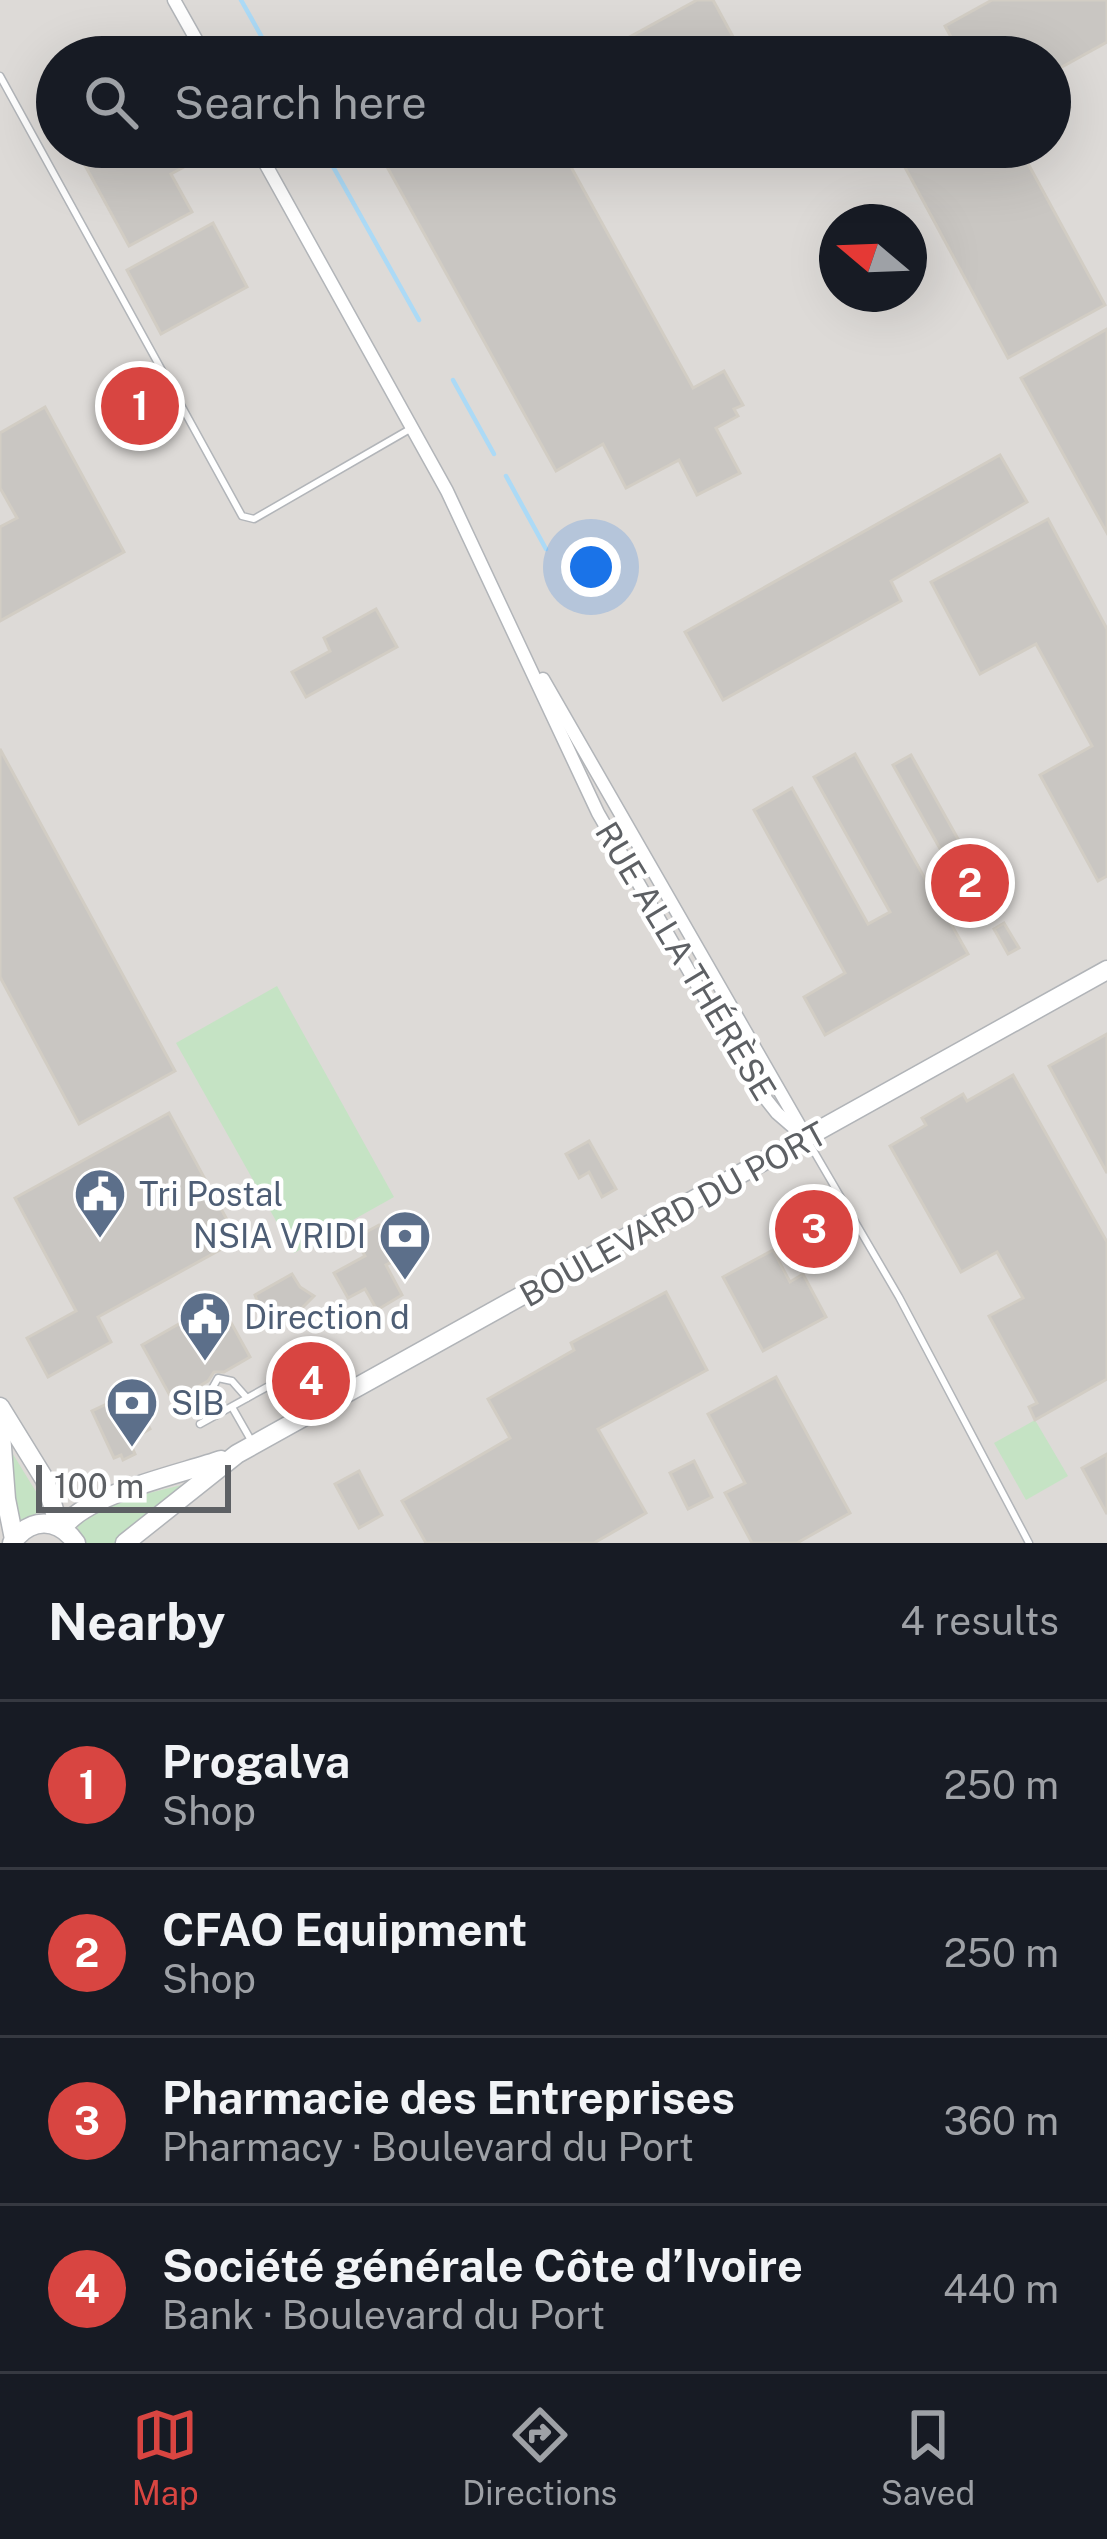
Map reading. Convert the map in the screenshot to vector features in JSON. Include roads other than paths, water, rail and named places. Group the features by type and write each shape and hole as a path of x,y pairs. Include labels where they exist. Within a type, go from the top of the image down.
{"main road":[{"name":"BOULEVARD DU PORT","path":"125,1543 246,1450 1107,970"},
{"path":"0,1407 45,1480 66,1532"},
{"path":"0,1421 13,1541"},
{"name":"BOULEVARD DU PORT","path":"13,1541 34,1524 66,1532 77,1512 103,1498 246,1450"}],"street":[{"path":"174,0 194,36"},
{"name":"RUE ALLA THÉRÈSE","path":"268,168 413,428 526,653 807,1140"}],"lane":[{"path":"0,76 36,141"},
{"path":"51,168 242,516 254,519 413,428"},
{"path":"807,1140 899,1297 1029,1543"},
{"path":"217,1415 209,1394 218,1378 232,1381 247,1398"},
{"path":"200,1424 267,1387"},
{"path":"232,1407 246,1450"}],"waterway":[{"path":"241,0 261,36"},
{"path":"334,168 419,320"},
{"path":"453,380 494,454"},
{"path":"506,476 546,549"}],"place":[{"name":"Progalva","path":"140,406"},
{"name":"CFAO Equipment","path":"970,883"},
{"name":"Pharmacie des Entreprises","path":"814,1229"},
{"name":"Tri Postal","path":"100,1240"},
{"name":"NSIA VRIDI","path":"405,1282"},
{"name":"Direction d","path":"205,1363"},
{"name":"Société générale Côte d’Ivoire","path":"311,1381"},
{"name":"SIB","path":"132,1449"}]}
